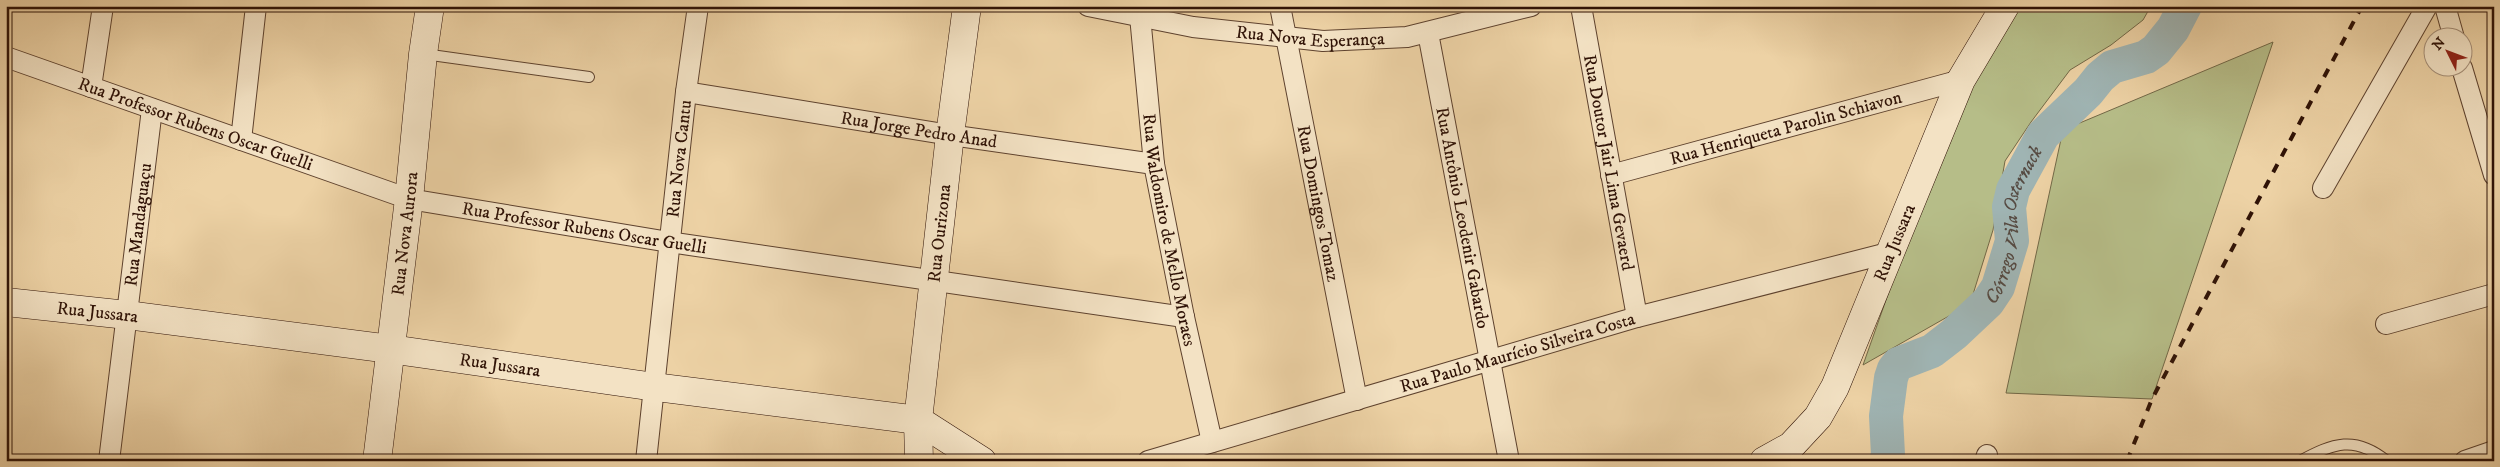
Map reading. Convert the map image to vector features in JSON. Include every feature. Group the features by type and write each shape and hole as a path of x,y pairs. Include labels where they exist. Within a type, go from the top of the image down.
{"street":[{"path":"91,87 103,6"},
{"path":"241,140 256,6"},
{"name":"Rua Nova Aurora","path":"377,461 409,200 423,54 430,6"},
{"name":"Rua Nova Cantu","path":"646,461 686,92 698,6"},
{"name":"Rua Ourizona","path":"919,461 918,420 950,135 967,6"},
{"name":"Rua Nova Esperança","path":"1088,6 1193,26 1323,41 1407,37 1531,6"},
{"name":"Rua Domingos Tomaz","path":"1280,6 1356,400"},
{"name":"Rua Doutor Jair Lima Gevaerd","path":"1581,6 1637,318"},
{"name":"Rua Jussara","path":"1764,461 1791,446 1822,409 1835,387 1888,253 1961,80 2005,6"},
{"path":"2323,188 2427,6"},
{"path":"2444,6 2451,28"},
{"name":"Rua Waldomiro de Mello Moraes","path":"1140,16 1154,164 1184,317 1212,442"},
{"name":"Rua Antônio Leodenir Gabardo","path":"1428,33 1492,361 1509,461"},
{"name":"Rua Professor Rubens Oscar Guelli","path":"6,57 409,200 669,242 1184,317"},
{"path":"2465,78 2494,175"},
{"name":"Rua Henriqueta Parolin Schiavon","path":"1611,175 1961,80"},
{"name":"Rua Jorge Pedro Anad","path":"686,92 950,135 1154,164"},
{"name":"Rua Mandaguaçu","path":"109,461 152,109"},
{"name":"Rua Paulo Maurício Silveira Costa","path":"1148,461 1637,318 1888,253"},
{"path":"2386,324 2494,294"},
{"name":"Rua Jussara","path":"6,302 127,315 390,349 655,387 918,420 982,461"},
{"path":"2465,461 2494,452"}],"lane":[{"path":"423,54 589,77"},
{"path":"2300,461 2326,447 2354,443 2387,461"}],"green space":[{"path":"2017,6 2151,6 2143,20 2111,45 2070,70 2031,122 2005,161 1993,230 1970,304 1863,365 1931,173 1981,66"},
{"path":"2273,42 2152,399 2006,393 2063,130"}],"waterway":[{"name":"Córrego Vila Osternack","path":"1886,461 1888,455 1886,416 1894,369 1898,364 1932,351 1954,334 1988,302 1998,287 2012,241 2009,207 2013,190 2043,135 2112,67 2146,57 2156,50 2173,29 2185,6"}],"railway":[{"path":"2127,461 2152,399 2362,6"}]}
